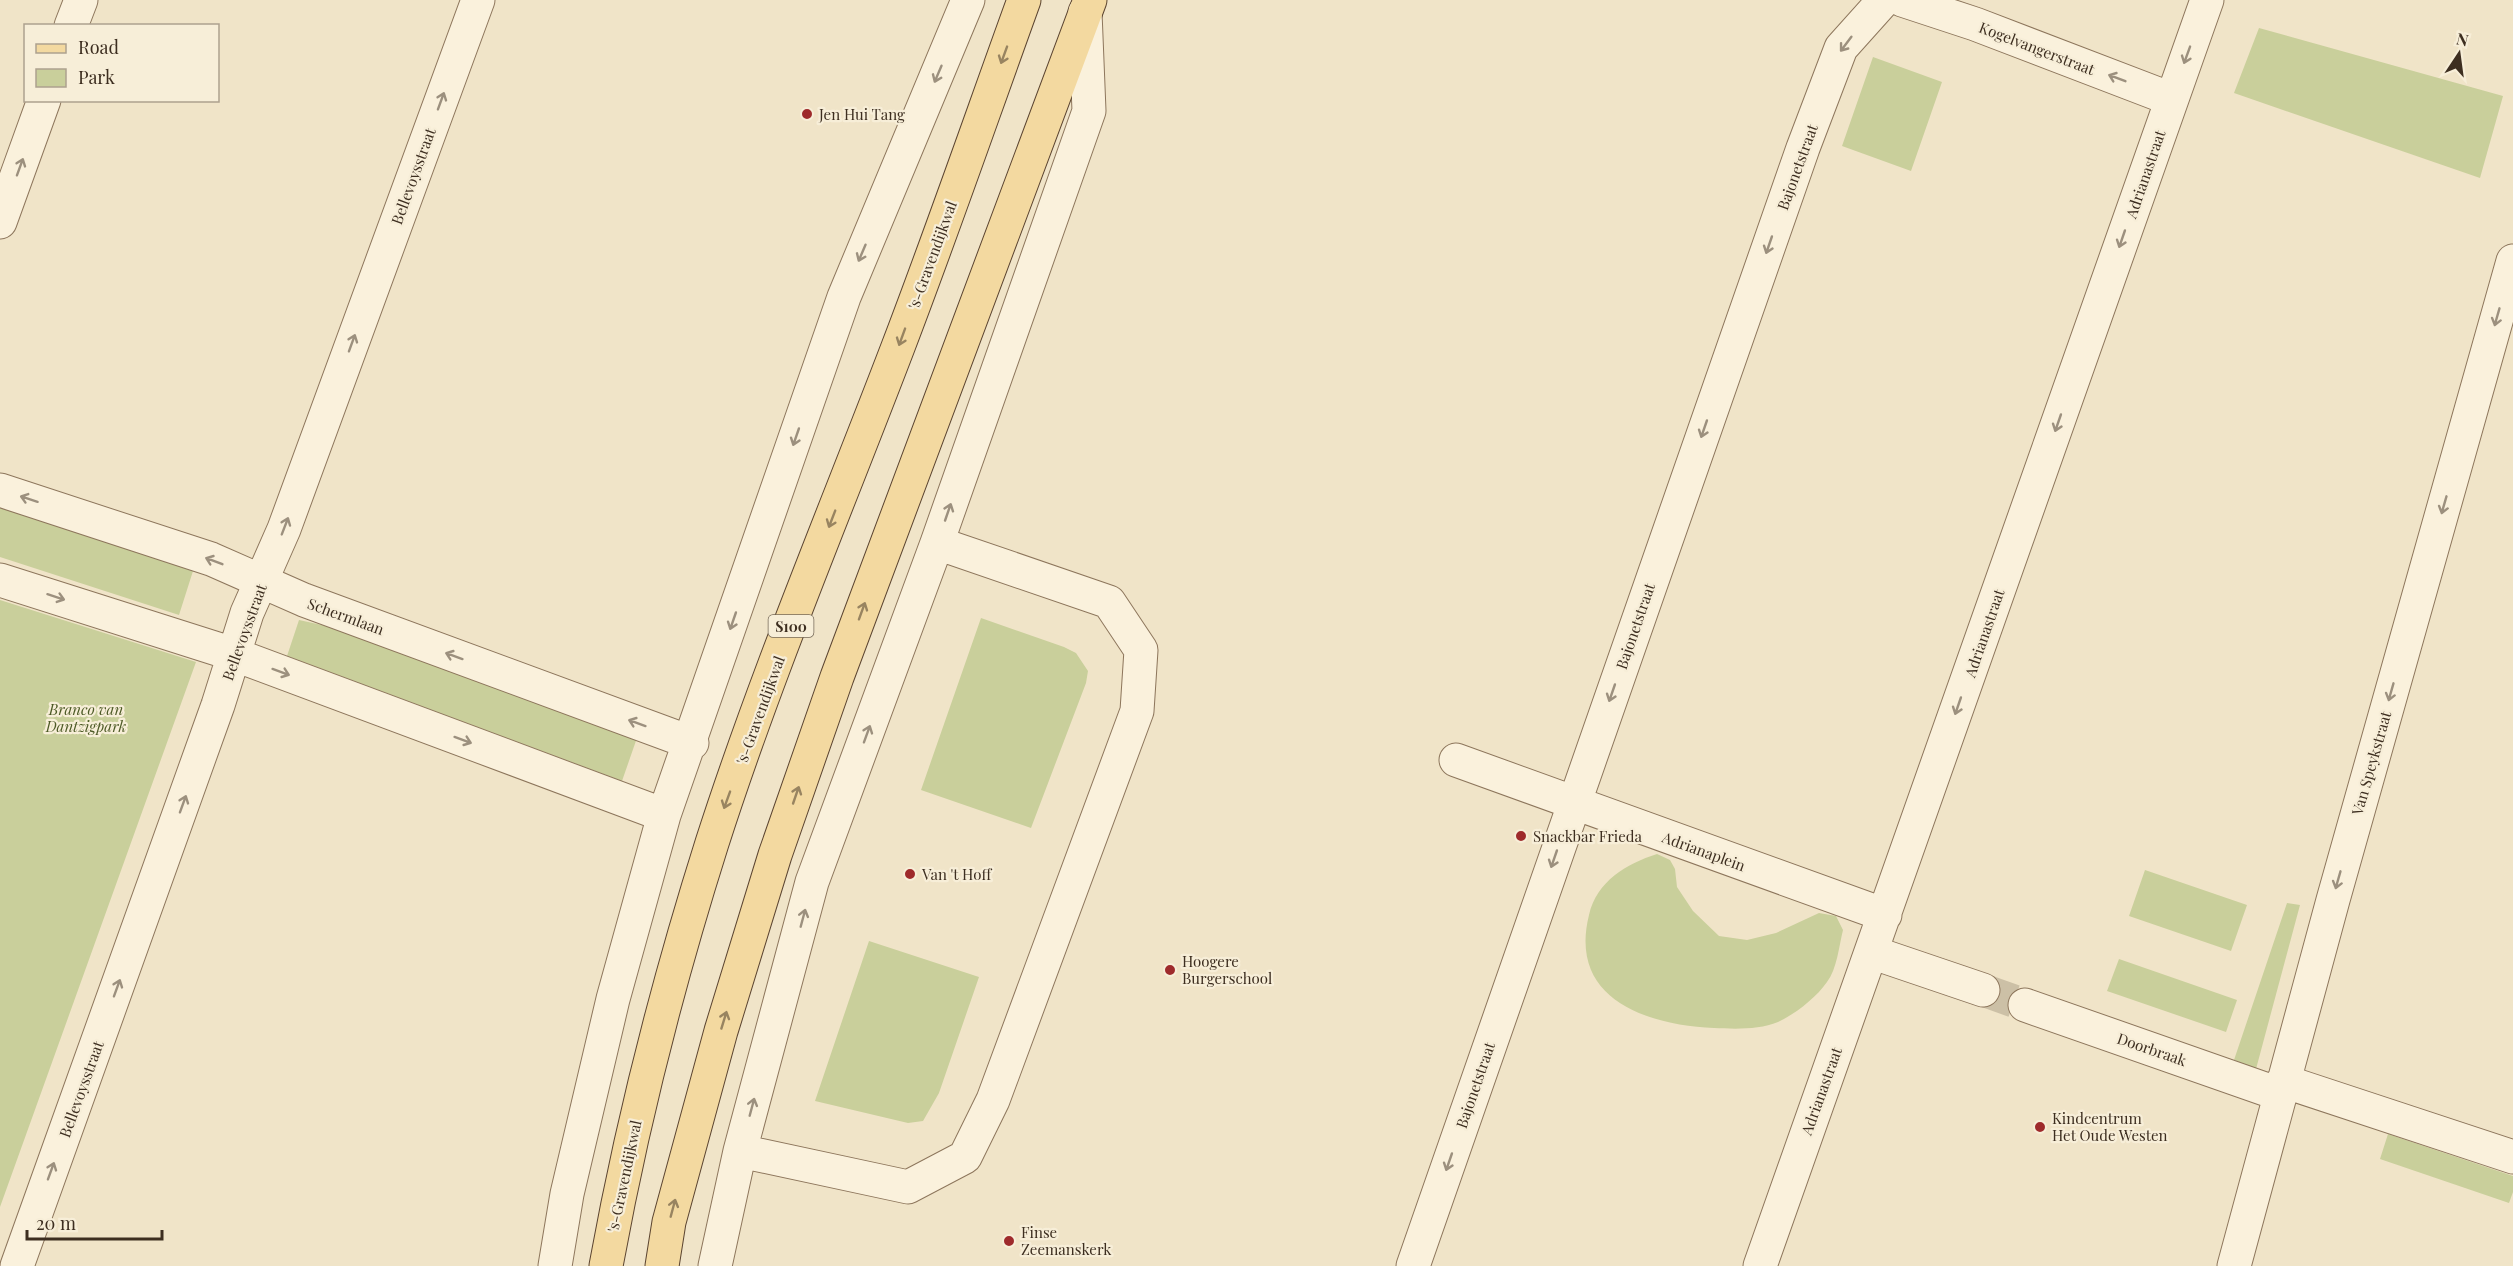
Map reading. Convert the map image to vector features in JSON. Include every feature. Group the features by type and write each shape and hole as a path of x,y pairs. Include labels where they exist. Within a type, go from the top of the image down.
{"main road":[{"name":"'s-Gravendijkwal","path":"606,1266 625,1163 672,982 712,843 774,670 900,342 1024,0"},
{"path":"662,1266 669,1222 718,1042 775,855 849,644 1087,6"}],"street":[{"path":"72,24 81,0"},
{"name":"Bellevoysstraat","path":"17,1266 214,717 233,654 284,529 478,0"},
{"path":"555,1266 567,1194 613,999 664,815 692,743 844,297 968,0"},
{"name":"Bajonetstraat","path":"1413,1266 1803,148 1841,48 1884,0"},
{"name":"Kogelvangerstraat","path":"1902,0 1975,24 2171,99"},
{"name":"Adrianastraat","path":"1760,1266 2207,0"},
{"path":"715,1266 740,1151 812,882 937,543 1089,111 1087,6"},
{"path":"0,222 43,102"},
{"name":"Van Speykstraat","path":"2234,1266 2281,1088 2513,261"},
{"name":"Schermlaan","path":"0,490 211,559 304,600 692,743"},
{"path":"740,1151 908,1187 965,1157 993,1100 1137,711 1141,650 1109,602 937,543"},
{"path":"0,580 233,654 664,815"},
{"name":"Adrianaplein","path":"1456,760 1885,915"},
{"path":"1871,952 1983,990"},
{"name":"Doorbraak","path":"2025,1005 2281,1088 2513,1156"}],"green space":[{"path":"2259,28 2503,96 2480,178 2234,93"},
{"path":"1873,57 1942,82 1911,171 1842,146"},
{"path":"0,507 193,571 179,615 0,557"},
{"name":"Branco van Dantzigpark","path":"0,600 196,662 0,1207"},
{"path":"981,618 1064,647 1076,653 1088,671 1086,683 1031,828 921,790"},
{"path":"299,620 331,627 638,735 622,781 287,656"},
{"path":"1657,854 1670,860 1675,869 1677,887 1693,911 1719,936 1747,940 1776,933 1819,913 1836,916 1843,930 1837,957 1830,977 1817,994 1785,1019 1771,1025 1746,1028 1688,1026 1663,1021 1639,1013 1618,1002 1601,987 1590,968 1586,944 1589,915 1593,903 1606,883 1634,863"},
{"path":"2145,870 2247,905 2231,951 2129,916"},
{"path":"2287,903 2300,905 2256,1069 2234,1060"},
{"path":"869,941 979,977 939,1093 923,1121 908,1123 815,1101"},
{"path":"2119,959 2237,1000 2226,1032 2107,991"},
{"path":"2388,1134 2513,1176 2513,1192 2509,1203 2380,1159"}],"tunnel":[{"path":"1983,990 2025,1005"}],"place":[{"name":"Jen Hui Tang","path":"807,114"},
{"name":"Snackbar Frieda","path":"1521,836"},
{"name":"Van 't Hoff","path":"910,874"},
{"name":"Hoogere Burgerschool","path":"1170,970"},
{"name":"Kindcentrum Het Oude Westen","path":"2040,1127"},
{"name":"Finse Zeemanskerk","path":"1009,1241"}]}
